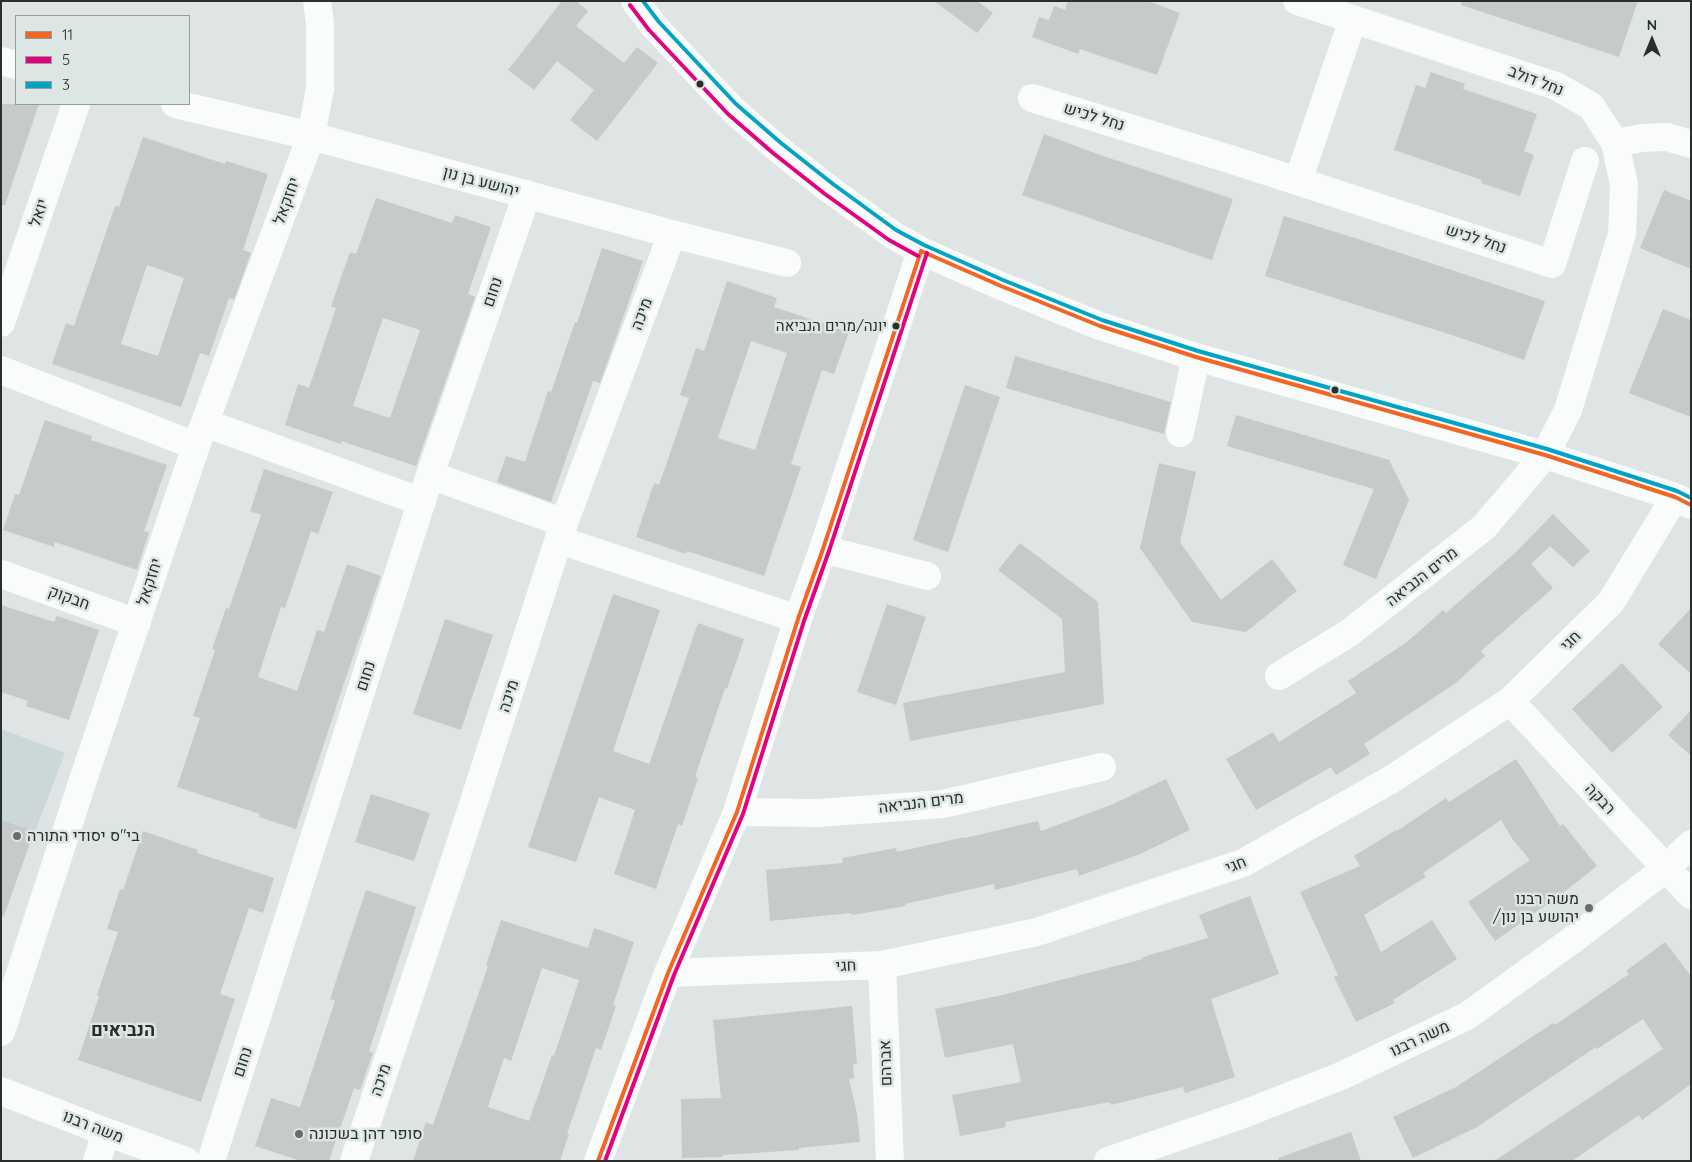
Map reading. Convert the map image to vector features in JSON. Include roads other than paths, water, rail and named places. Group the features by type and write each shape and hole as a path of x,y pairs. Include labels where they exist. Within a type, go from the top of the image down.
{"street":[{"name":"יחזקאל","path":"1,1032 84,777 201,435 311,136 320,89 320,24 317,1"},
{"path":"635,1 654,26 740,115 777,148 829,189 893,235 920,251 1100,326 1196,357 1545,455 1683,501"},
{"name":"נחל דולב","path":"1297,1 1556,86 1591,106 1615,143 1624,184 1622,234 1568,410 1545,455"},
{"path":"1298,181 1353,20"},
{"path":"1,61 15,65"},
{"name":"נחל לכיש","path":"1032,98 1298,181 1552,264 1585,161"},
{"name":"יואל","path":"1,323 76,105"},
{"name":"יהושע בן נון","path":"179,105 311,136 672,234 787,263"},
{"path":"1615,143 1642,138 1667,137 1691,144"},
{"name":"נחום","path":"211,1161 430,475 527,194"},
{"name":"מיכה","path":"354,1161 456,857 562,531 672,234"},
{"path":"598,1161 668,973 737,812 798,619 823,549 920,251"},
{"path":"1180,433 1196,357"},
{"path":"1,370 201,435 422,502"},
{"name":"מרים הנביאה","path":"1279,676 1349,633 1484,527 1545,455"},
{"path":"430,475 562,531 798,619"},
{"name":"חגי","path":"668,973 882,965 1037,932 1243,864 1392,779 1510,701 1611,602 1683,501"},
{"path":"823,549 927,576"},
{"name":"חבקוק","path":"1,574 137,623"},
{"name":"רבקה","path":"1510,701 1691,895"},
{"name":"מרים הנביאה","path":"737,812 818,813 943,804 1102,767"},
{"name":"משה רבנו","path":"1108,1161 1241,1115 1341,1076 1467,1016 1666,869 1691,844"},
{"name":"אברהם","path":"882,965 890,1161"},
{"name":"משה רבנו","path":"1,1091 186,1161"},
{"path":"96,1161 106,1132"}],"place":[{"name":"יונה/מרים הנביאה","path":"896,326"},
{"name":"בי\"ס יסודי התורה","path":"17,836"},
{"name":"משה רבנו /יהושע בן נון","path":"1589,908"},
{"name":"סופר דהן בשכונה","path":"299,1134"}],"district":[{"name":"הנביאים","path":"123,1031"}]}
